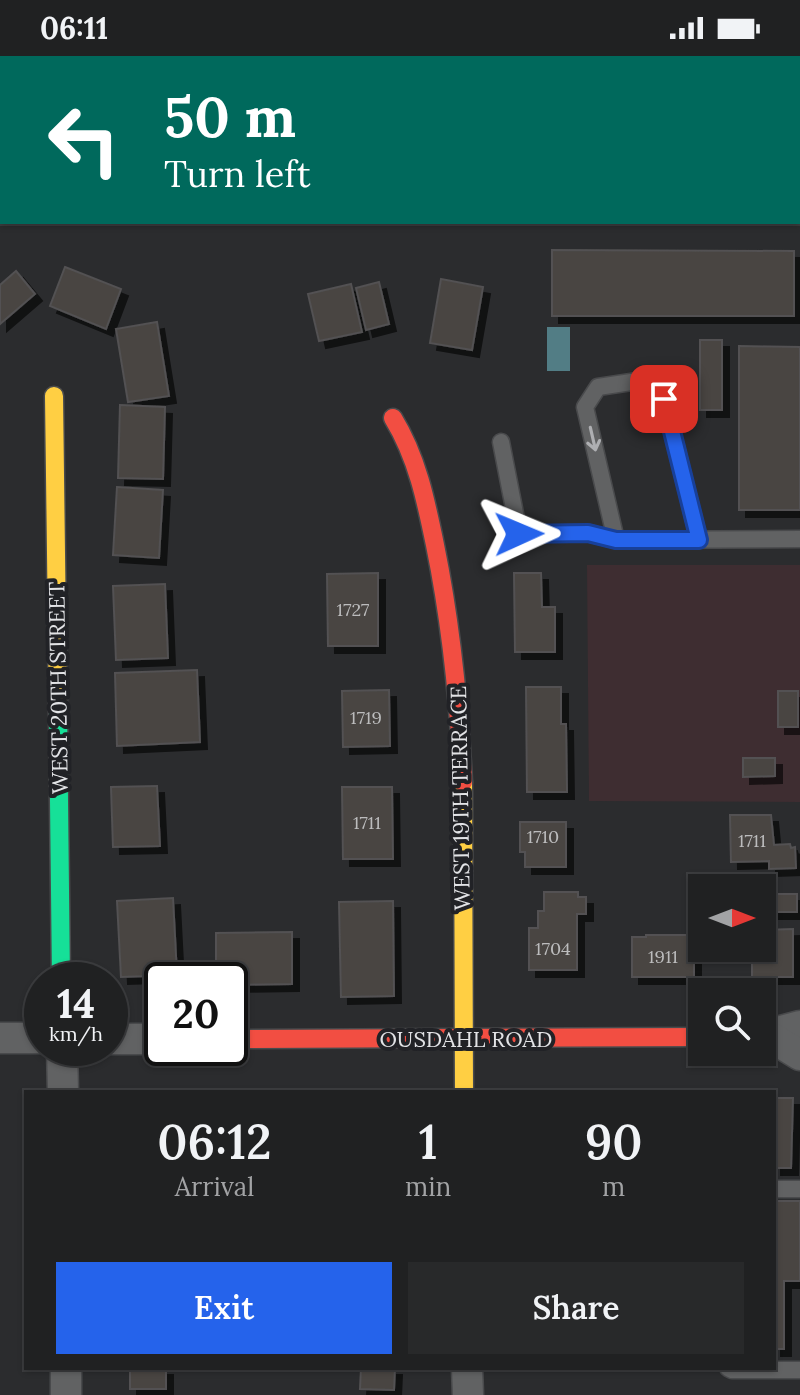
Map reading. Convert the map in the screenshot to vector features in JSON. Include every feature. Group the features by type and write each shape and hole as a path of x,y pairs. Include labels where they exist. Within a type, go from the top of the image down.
{"street":[{"name":"WEST 20TH STREET","path":"54,396 61,962"},
{"name":"WEST 19TH TERRACE","path":"393,418 416,464 439,556 459,693 463,753 464,1090"},
{"path":"776,1033 800,1026"},
{"name":"OUSDAHL ROAD","path":"248,1039 688,1037"},
{"path":"0,1038 24,1038"},
{"path":"776,1042 800,1055"},
{"path":"62,1066 63,1090"},
{"path":"66,1370 66,1395"},
{"path":"467,1370 468,1395"}],"lane":[{"path":"616,540 585,407 598,387 638,381 664,399 699,540"},
{"path":"501,442 519,534 588,533 616,540 800,539"},
{"path":"776,1189 800,1189"},
{"path":"732,1370 800,1370"}],"shaded area":[{"path":"587,565 800,565 800,802 589,801"}],"water":[{"path":"547,327 570,327 570,371 547,371"}],"building":[{"path":"552,250 794,251 794,316 552,316"},
{"path":"65,267 121,289 106,329 50,306"},
{"path":"16,271 35,294 0,324 0,285"},
{"path":"441,279 483,287 472,350 430,343"},
{"path":"379,282 389,324 366,330 356,288"},
{"path":"351,284 362,332 319,341 308,294"},
{"path":"157,322 169,396 128,402 116,329"},
{"path":"700,340 722,340 722,410 700,410"},
{"path":"739,346 800,347 800,510 739,510"},
{"path":"120,405 165,407 163,479 118,478"},
{"path":"117,487 163,490 159,558 113,555"},
{"path":"378,573 378,646 328,646 327,574"},
{"path":"514,573 541,573 542,607 555,607 555,652 515,652"},
{"path":"165,584 168,658 116,660 113,586"},
{"path":"197,670 200,742 117,746 115,673"},
{"path":"526,687 561,687 561,724 566,724 567,792 527,792"},
{"path":"389,690 390,746 343,747 342,691"},
{"path":"778,691 798,691 798,727 778,727"},
{"path":"743,758 775,758 775,776 743,777"},
{"path":"157,786 160,846 113,847 111,787"},
{"path":"342,787 392,787 393,859 343,859"},
{"path":"730,815 771,815 774,845 790,844 791,848 795,847 796,868 769,869 769,861 731,862"},
{"path":"520,822 566,822 566,867 525,867 525,852 520,852"},
{"path":"544,892 578,892 578,897 586,897 586,914 577,914 577,970 529,970 529,928 538,928 538,911 544,911"},
{"path":"776,894 797,894 797,912 776,912"},
{"path":"173,898 176,962 144,962 144,976 128,977 128,962 120,962 117,901"},
{"path":"393,901 394,996 341,997 339,902"},
{"path":"793,929 793,977 752,977 752,962 776,962 776,930"},
{"path":"292,932 292,984 248,985 248,962 216,962 216,933"},
{"path":"688,935 688,962 694,962 694,977 632,977 632,937"},
{"path":"776,1098 793,1098 791,1168 776,1168"},
{"path":"776,1201 800,1201 800,1281 784,1281 784,1349 776,1349"},
{"path":"130,1370 166,1370 166,1389 130,1389"},
{"path":"361,1370 395,1370 394,1390 360,1389"}],"traffic: fast":[{"path":"58,710 61,962"}],"traffic: slow":[{"path":"54,396 58,710"},
{"path":"463,782 464,1090"}],"traffic: jam":[{"path":"393,418 414,464 435,545 454,663 463,782"},
{"path":"248,1039 688,1037"}],"route":[{"path":"519,534 588,533 616,540 699,540 664,399"}]}
